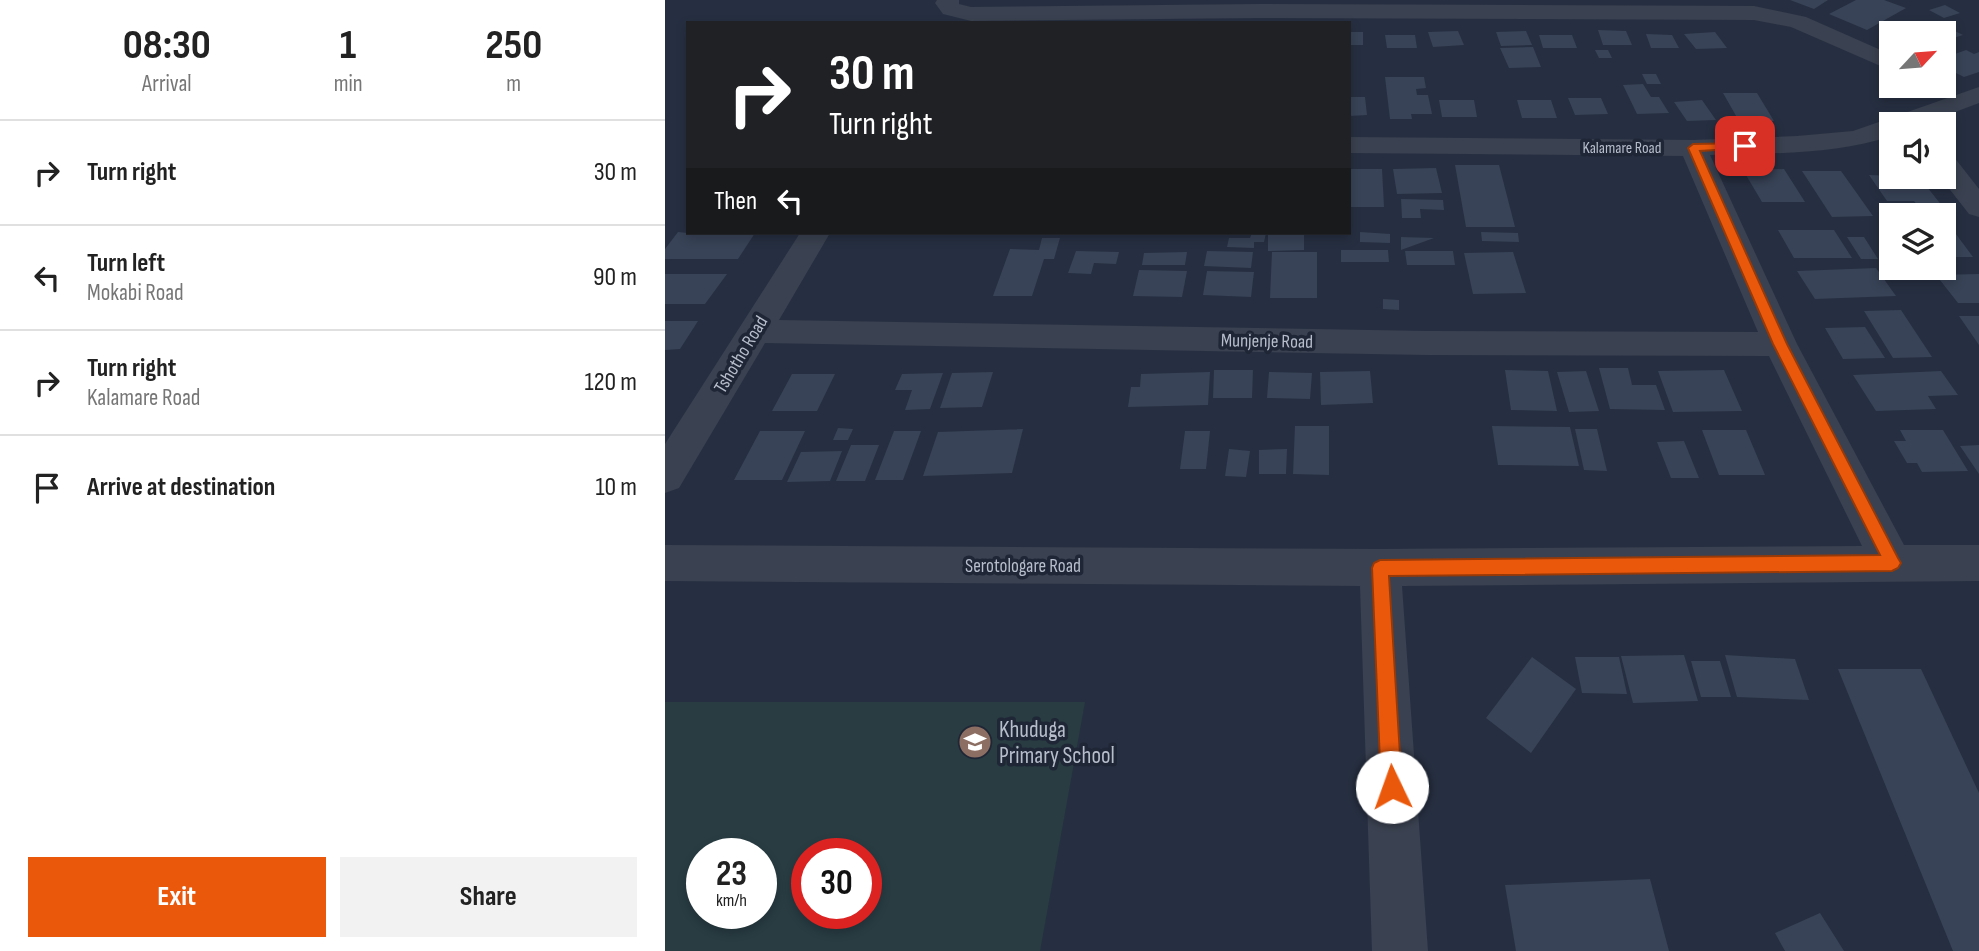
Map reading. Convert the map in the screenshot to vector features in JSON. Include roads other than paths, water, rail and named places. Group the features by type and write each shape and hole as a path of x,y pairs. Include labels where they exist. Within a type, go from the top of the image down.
{"street":[{"path":"947,1 951,9 971,14 1259,17 1625,6 1754,13 1798,22 1879,58"},
{"name":"Kalamare Road","path":"1933,112 1972,96"},
{"name":"Kalamare Road","path":"1351,145 1693,148 1825,143 1856,139 1879,132"},
{"path":"1693,148 1780,344 1892,563"},
{"path":"1956,178 1979,208"},
{"name":"Tshotho Road","path":"665,477 814,235"},
{"name":"Munjenje Road","path":"754,331 1413,343 1780,344"},
{"name":"Serotologare Road","path":"665,563 1380,568 1979,563"},
{"path":"1380,568 1400,951"}],"place":[{"name":"Khuduga Primary School","path":"975,742"}]}
